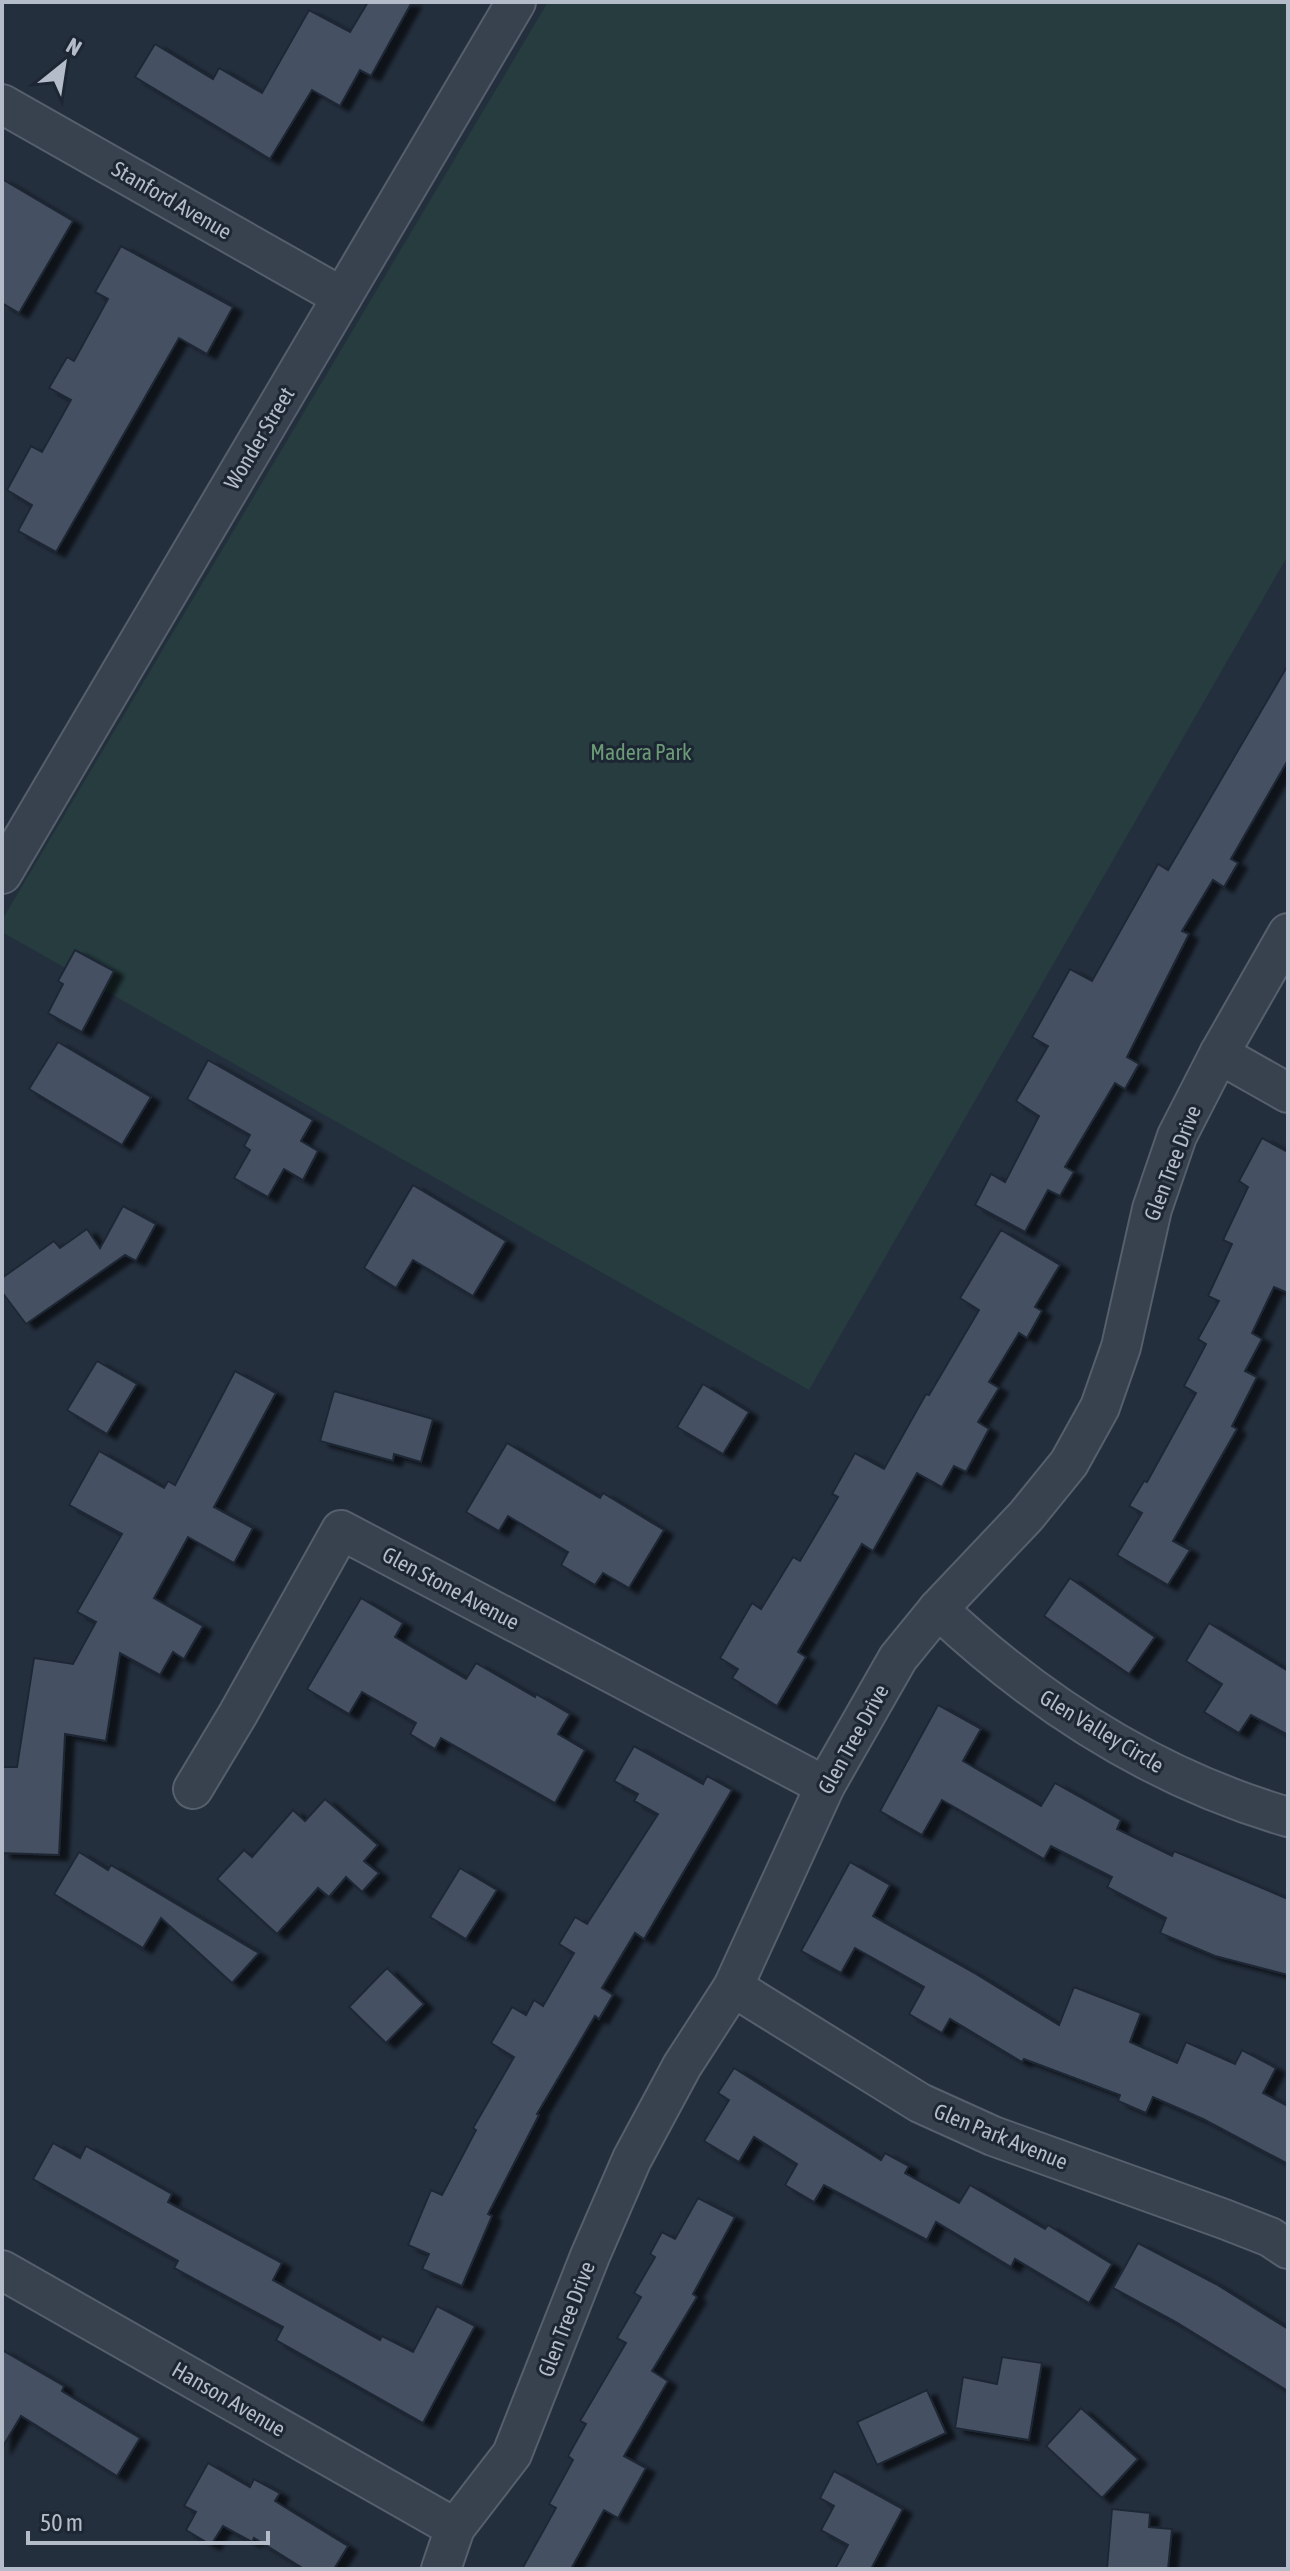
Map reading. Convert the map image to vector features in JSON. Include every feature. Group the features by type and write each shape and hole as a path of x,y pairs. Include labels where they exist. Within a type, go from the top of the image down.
{"street":[{"name":"Wonder Street","path":"2,874 516,2"},
{"name":"Stanford Avenue","path":"2,104 342,297"},
{"name":"Glen Tree Drive","path":"441,2569 455,2528 512,2454 632,2159 682,2066 733,1987 825,1786 898,1658 1060,1474 1100,1407 1121,1347 1152,1209 1177,1136 1219,1054 1288,933"},
{"path":"1219,1054 1288,1093"},
{"name":"Glen Stone Avenue","path":"193,1789 341,1530 825,1786"},
{"name":"Glen Valley Circle","path":"938,1609 986,1654 1043,1698 1121,1747 1198,1787 1288,1817"},
{"name":"Glen Park Avenue","path":"733,1987 920,2103 993,2136 1270,2237 1288,2249"},
{"name":"Hanson Avenue","path":"2,2270 455,2528"}],"green space":[{"name":"Madera Park","path":"548,2 1288,2 1288,555 809,1390 2,932 2,920"}],"building":[{"path":"368,2 412,2 371,76 360,70 340,106 312,90 270,159 135,77 155,44 213,79 219,68 262,93 309,10 350,32"},
{"path":"2,179 73,221 19,313 2,303"},
{"path":"121,246 233,307 207,354 179,338 56,552 18,531 32,505 7,490 31,446 42,452 71,400 49,388 67,357 74,361 108,299 95,292"},
{"path":"1288,665 1288,760 1231,859 1238,863 1224,887 1213,880 1182,931 1189,934 1127,1057 1139,1064 1125,1089 1115,1083 1065,1167 1074,1172 1060,1196 1048,1190 1025,1232 975,1205 991,1174 1005,1182 1039,1116 1016,1101 1048,1046 1032,1037 1070,969 1092,981 1158,864 1168,870"},
{"path":"75,950 114,971 82,1032 48,1013 63,984 58,981"},
{"path":"58,1042 151,1097 122,1145 29,1089"},
{"path":"208,1060 313,1120 301,1141 318,1151 303,1180 284,1169 268,1197 234,1178 250,1150 244,1146 250,1135 187,1099"},
{"path":"1262,1138 1288,1152 1288,1293 1274,1287 1252,1333 1262,1339 1245,1371 1257,1377 1232,1426 1237,1429 1173,1541 1190,1550 1168,1585 1117,1555 1142,1513 1129,1506 1144,1481 1147,1482 1196,1393 1184,1386 1206,1344 1198,1339 1219,1301 1208,1296 1232,1244 1223,1240 1248,1187 1239,1181"},
{"path":"413,1185 506,1241 473,1296 413,1260 396,1288 364,1268"},
{"path":"123,1206 156,1224 136,1261 125,1255 26,1324 2,1292 2,1278 54,1241 60,1248 87,1229 100,1248"},
{"path":"1001,1230 1060,1265 1035,1307 1042,1311 1027,1338 1019,1333 989,1382 999,1388 978,1422 989,1429 966,1472 954,1466 942,1487 917,1473 873,1551 862,1544 798,1652 806,1657 777,1706 732,1678 738,1669 720,1658 752,1603 761,1609 793,1557 800,1561 838,1497 832,1494 855,1453 884,1469 926,1394 929,1395 979,1310 960,1298"},
{"path":"97,1361 137,1384 107,1434 67,1410"},
{"path":"235,1371 276,1393 214,1507 253,1528 234,1563 188,1537 154,1598 203,1626 184,1659 173,1652 160,1675 120,1653 106,1741 65,1734 59,1855 2,1853 2,1767 17,1767 34,1658 73,1664 96,1622 77,1612 122,1534 69,1505 99,1451 164,1488 168,1481 175,1485"},
{"path":"703,1384 749,1412 723,1454 677,1427"},
{"path":"334,1391 433,1419 421,1462 394,1454 393,1461 320,1441"},
{"path":"507,1443 600,1498 603,1493 664,1530 629,1588 603,1573 595,1585 561,1565 568,1552 508,1516 499,1531 466,1512"},
{"path":"1070,1578 1155,1637 1129,1674 1044,1616"},
{"path":"361,1598 403,1623 395,1637 466,1679 476,1663 570,1714 558,1734 585,1750 555,1803 441,1738 435,1749 410,1734 416,1723 362,1692 349,1714 307,1689"},
{"path":"1209,1623 1288,1671 1288,1735 1251,1715 1239,1733 1204,1712 1222,1684 1186,1661"},
{"path":"938,1705 981,1729 963,1761 1041,1806 1055,1783 1121,1820 1117,1829 1172,1856 1174,1851 1288,1899 1288,1975 1215,1956 1160,1933 1166,1918 1107,1887 1112,1877 1051,1846 1044,1859 942,1800 922,1835 880,1811"},
{"path":"634,1746 703,1784 707,1776 732,1790 644,1939 635,1933 602,1988 613,1995 599,2019 595,2016 537,2114 488,2214 492,2216 462,2286 422,2269 429,2254 408,2245 431,2190 442,2195 476,2130 473,2128 514,2057 491,2043 512,2007 526,2015 534,2000 543,2006 574,1953 559,1944 575,1917 587,1924 658,1814 634,1801 638,1794 614,1781"},
{"path":"325,1799 378,1845 364,1861 379,1873 362,1892 346,1877 329,1897 318,1888 277,1934 217,1879 244,1850 252,1857 293,1810 305,1821"},
{"path":"79,1852 108,1870 111,1865 259,1953 232,1983 161,1918 143,1948 54,1894"},
{"path":"850,1862 890,1885 873,1916 1059,2025 1074,1987 1141,2013 1130,2042 1177,2063 1186,2042 1235,2064 1242,2050 1276,2068 1263,2093 1288,2106 1288,2164 1203,2119 1153,2097 1146,2113 1118,2101 1120,2095 1024,2059 1022,2062 950,2019 942,2033 909,2014 924,1987 855,1948 841,1973 801,1951"},
{"path":"460,1868 497,1890 466,1939 430,1917"},
{"path":"387,1968 424,2004 386,2043 349,2007"},
{"path":"734,2068 881,2160 885,2153 909,2166 905,2173 959,2203 970,2185 1045,2229 1048,2225 1112,2264 1089,2303 1015,2259 1011,2267 936,2222 927,2240 824,2185 814,2202 785,2185 797,2164 754,2137 739,2162 704,2141 729,2100 718,2093"},
{"path":"53,2143 80,2158 86,2146 172,2194 168,2202 282,2263 273,2280 380,2340 382,2336 413,2352 437,2306 475,2326 423,2423 276,2340 283,2327 174,2268 178,2261 33,2179"},
{"path":"698,2198 735,2217 693,2294 697,2297 652,2371 668,2381 624,2456 646,2468 618,2518 604,2510 571,2569 522,2569 556,2508 549,2504 573,2460 568,2456 586,2424 580,2421 626,2343 617,2338 641,2297 634,2293 655,2257 650,2254 662,2232 675,2239"},
{"path":"1138,2243 1216,2284 1288,2329 1288,2391 1176,2322 1113,2288"},
{"path":"2,2350 64,2386 62,2391 140,2438 117,2476 21,2416 2,2448"},
{"path":"1002,2357 1042,2363 1029,2440 955,2428 963,2377 997,2384"},
{"path":"927,2390 946,2433 877,2465 857,2422"},
{"path":"1081,2408 1138,2459 1102,2498 1046,2446"},
{"path":"208,2463 250,2487 254,2479 280,2493 275,2501 348,2546 334,2569 304,2569 254,2538 252,2542 223,2526 211,2545 186,2530 196,2512 184,2506"},
{"path":"834,2471 903,2509 871,2569 835,2569 848,2545 821,2530 834,2506 820,2498"},
{"path":"1112,2509 1150,2513 1149,2527 1172,2529 1168,2569 1107,2569"}]}
